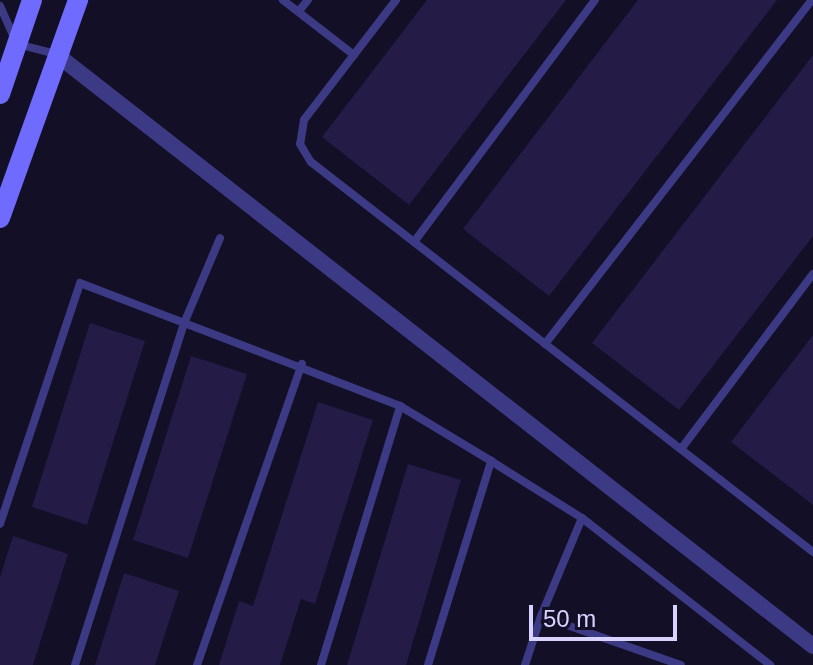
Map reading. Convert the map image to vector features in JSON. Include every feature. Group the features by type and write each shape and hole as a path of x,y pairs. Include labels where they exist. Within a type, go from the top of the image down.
{"main road":[{"path":"0,94 32,0"},
{"path":"0,218 56,54 78,0"}],"street":[{"path":"56,54 813,646"}],"lane":[{"path":"283,0 354,55"},
{"path":"299,11 308,0"},
{"path":"396,0 304,120 300,144 311,162 813,552"},
{"path":"414,242 595,0"},
{"path":"545,344 812,0"},
{"path":"0,6 17,44 56,54"},
{"path":"75,665 185,321 220,238"},
{"path":"681,449 813,274"},
{"path":"0,524 80,283 302,364 400,406 582,518 770,665"},
{"path":"197,665 302,364"},
{"path":"321,665 400,406"},
{"path":"428,665 491,461"},
{"path":"525,665 541,616 582,518"},
{"path":"541,616 681,665"},
{"path":"652,665 656,655"}],"building":[{"path":"427,0 566,0 409,205 322,137"},
{"path":"638,0 777,0 549,296 463,229"},
{"path":"813,55 813,236 679,410 592,343"},
{"path":"90,323 145,341 87,525 32,507"},
{"path":"813,335 813,505 731,442"},
{"path":"191,356 247,374 188,558 133,540"},
{"path":"318,402 373,420 315,604 301,599 280,665 219,665 239,601 253,606"},
{"path":"408,464 461,480 406,665 347,665"},
{"path":"13,536 68,554 33,665 0,665 0,577"},
{"path":"124,573 179,591 155,665 95,665"}]}
